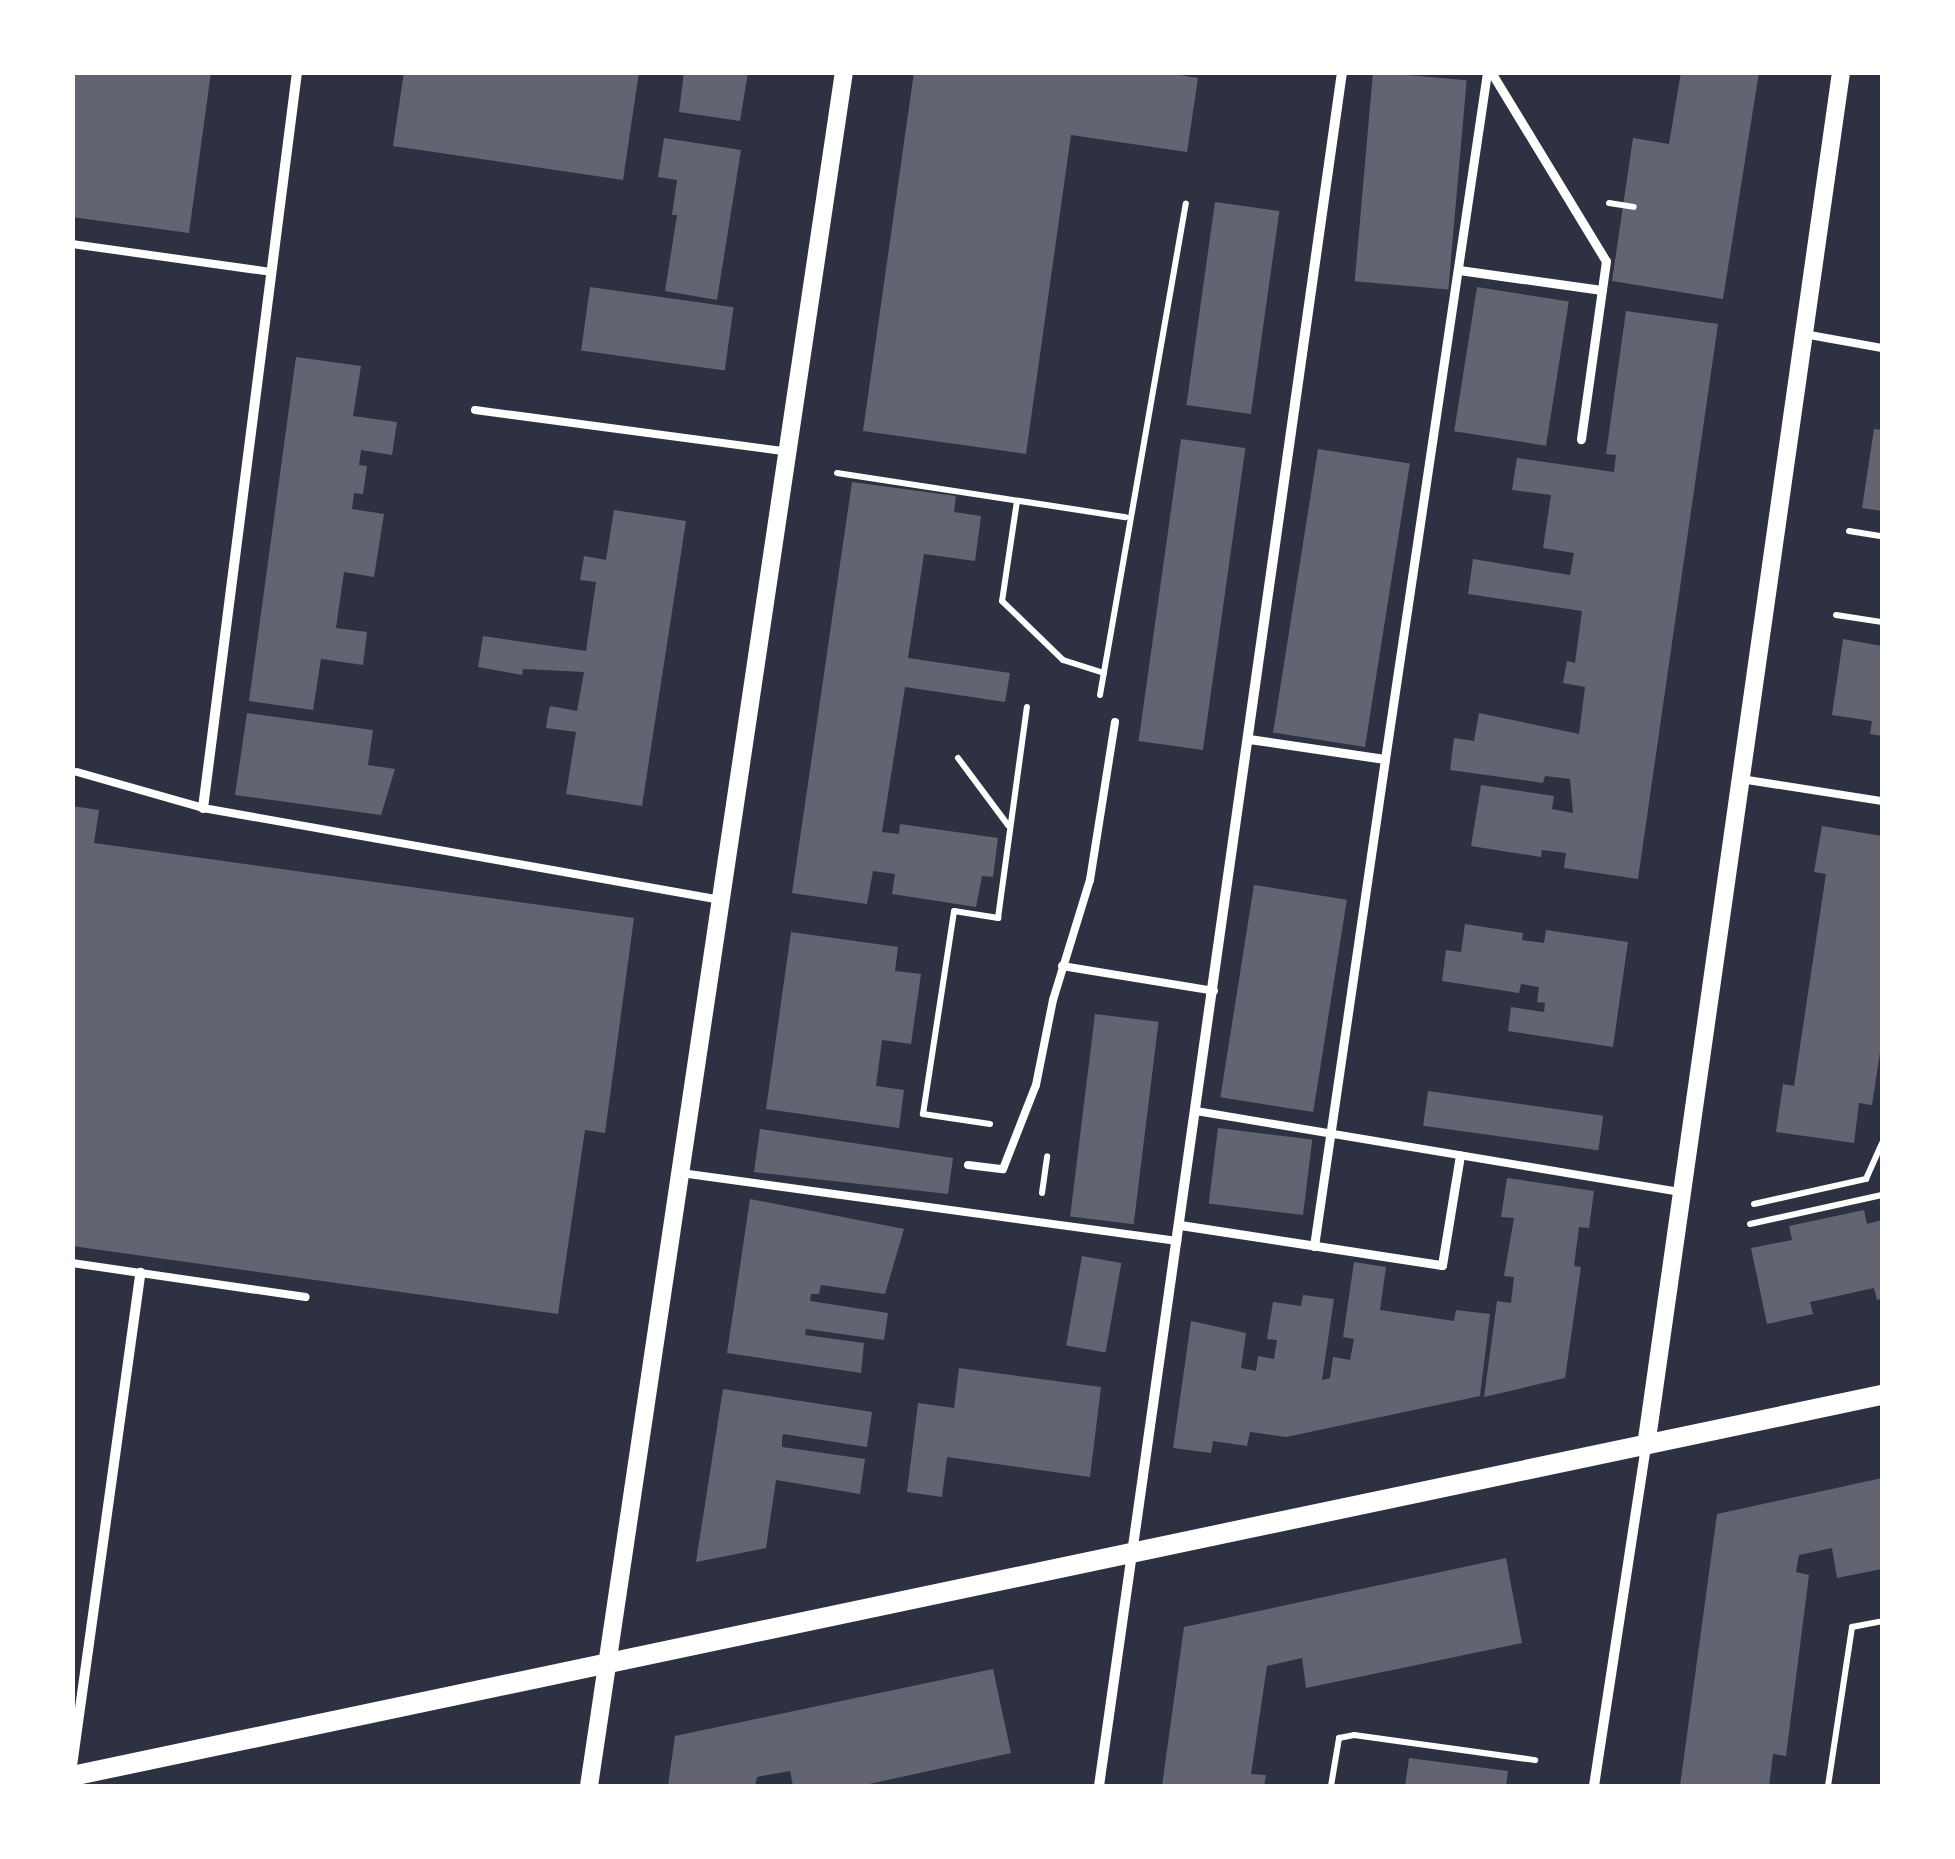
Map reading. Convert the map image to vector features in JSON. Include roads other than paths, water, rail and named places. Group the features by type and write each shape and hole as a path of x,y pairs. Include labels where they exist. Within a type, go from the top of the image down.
{"main road":[{"path":"72,1776 1882,1395"}],"street":[{"path":"203,808 297,72"},
{"path":"589,1786 844,72"},
{"path":"1099,1786 1342,72"},
{"path":"1314,1246 1489,72"},
{"path":"1489,72 1606,261 1581,439"},
{"path":"1594,1786 1841,72"},
{"path":"1459,270 1602,290"},
{"path":"1249,740 1385,759"},
{"path":"1180,1225 1442,1266 1460,1154"},
{"path":"72,1766 140,1273"}],"lane":[{"path":"72,244 272,272"},
{"path":"1804,334 1882,348"},
{"path":"475,410 788,452"},
{"path":"968,1166 1003,1169 1036,1086 1062,966 1090,880 1114,722"},
{"path":"77,772 203,808 721,900"},
{"path":"1741,779 1882,801"},
{"path":"1062,966 1214,991"},
{"path":"1196,1111 1682,1192"},
{"path":"680,1173 1177,1241"},
{"path":"72,1263 306,1297"}]}
